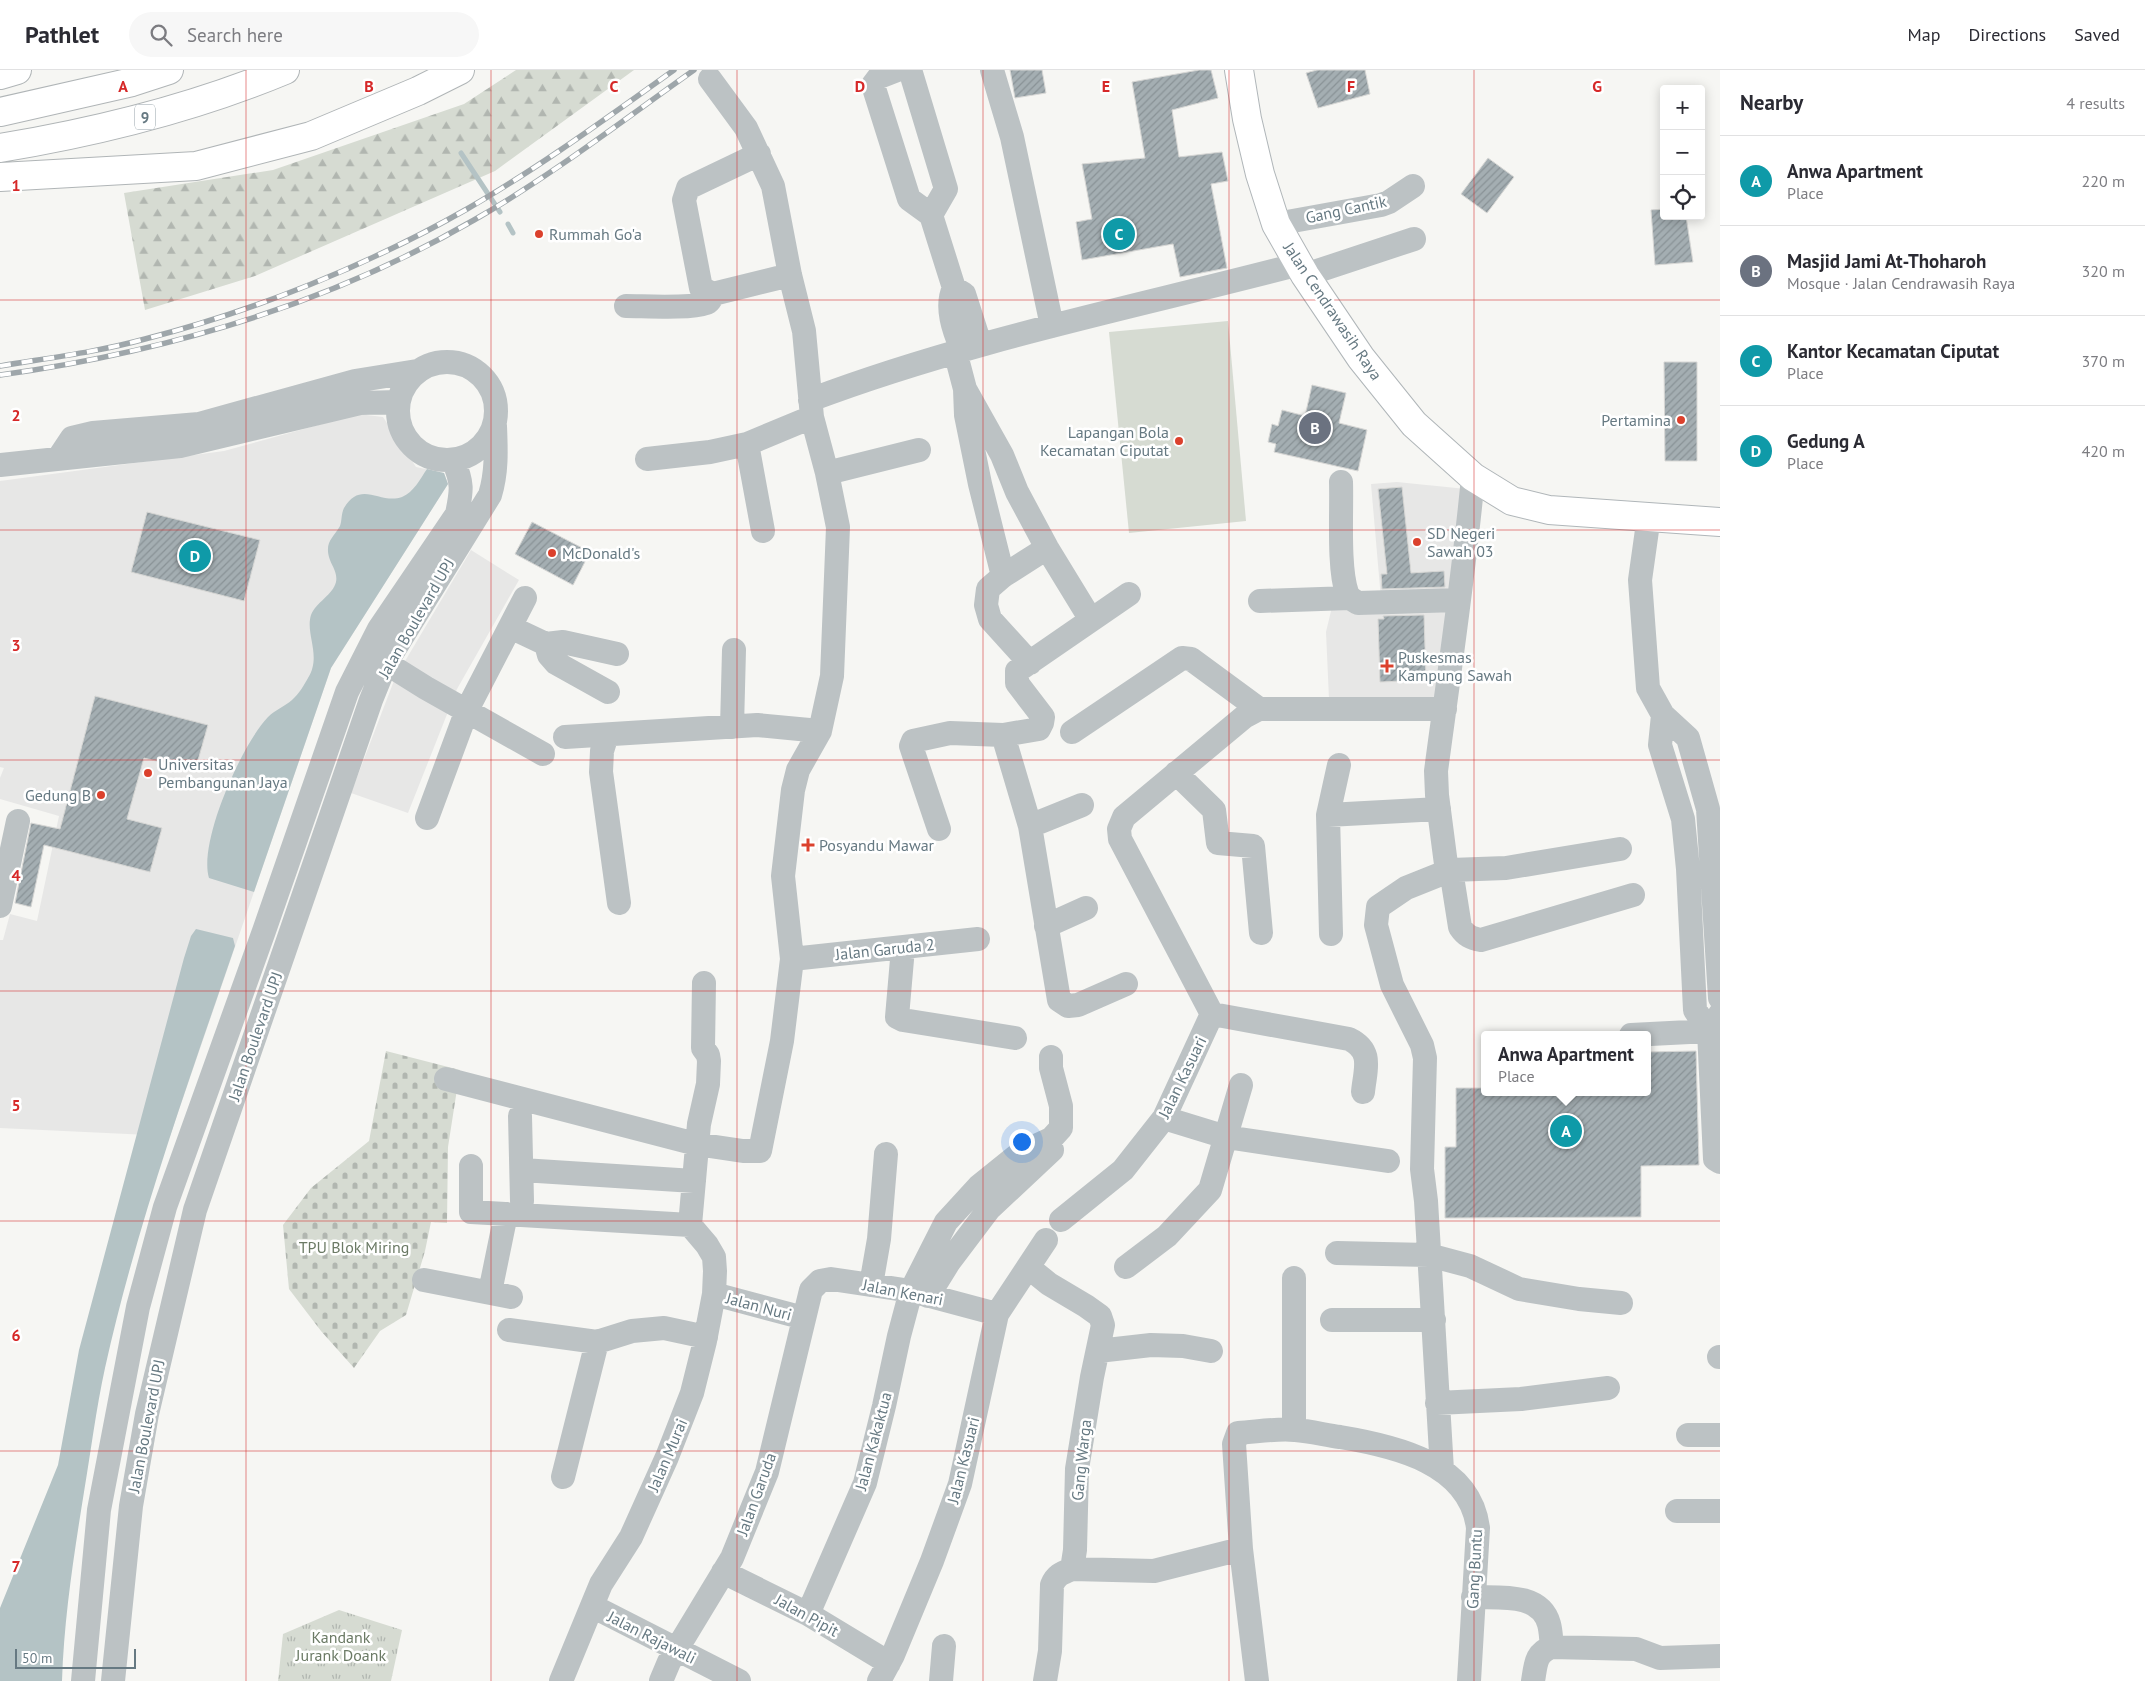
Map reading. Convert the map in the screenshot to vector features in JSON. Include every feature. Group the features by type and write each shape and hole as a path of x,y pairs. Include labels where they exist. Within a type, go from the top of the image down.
{"main road":[{"path":"0,75 17,70"},
{"name":"9","path":"0,112 132,82 169,70"},
{"name":"9","path":"0,148 62,138 140,118 246,86 285,70"},
{"path":"0,177 196,166 311,136 418,91 460,70"},
{"name":"Jalan Cendrawasih Raya","path":"1238,70 1258,165 1276,224 1302,270 1361,358 1414,424 1473,477 1512,501 1549,510 1720,522"}],"street":[{"path":"898,70 879,77 874,85 909,199 931,215 954,288 964,294 966,415 1003,576"},
{"path":"906,70 911,72 946,189 931,215"},
{"path":"992,70 1012,137 1052,326"},
{"path":"446,1079 696,1144 743,1151 760,1151 782,1041 792,959 783,876 793,790 798,770 820,731 832,676 838,527 811,409 804,331 790,275 773,186 746,128 710,79"},
{"path":"713,294 701,288 684,200 688,188 759,154"},
{"name":"Gang Cantik","path":"1276,224 1381,205 1389,202 1413,186"},
{"path":"647,460 710,452 747,444 875,377 966,348 1052,326 1302,270 1414,239"},
{"path":"626,306 705,304 713,294 790,275"},
{"path":"58,460 72,438 93,433 198,424 356,381 417,371 443,361 457,362 470,366 482,375 496,399 497,413 495,426 488,439 479,449 467,456 453,460 433,458 412,445 399,423 398,402 407,382 417,371"},
{"path":"965,389 1002,455 1017,492 1047,548 1091,620"},
{"path":"0,465 180,446 360,403 398,402"},
{"name":"Jalan Boulevard UPJ","path":"112,1681 131,1506 146,1414 195,1210 371,700 386,663 490,495 494,480 496,454 495,426"},
{"path":"747,444 763,532"},
{"path":"827,473 919,450"},
{"name":"Jalan Boulevard UPJ","path":"83,1681 99,1510 138,1307 165,1207 347,692 379,629 457,514 461,496 461,478 453,460"},
{"path":"1473,477 1465,566 1458,600 1436,771 1439,809 1460,927 1465,934 1482,940 1633,895"},
{"path":"1341,482 1343,570 1347,593 1350,598 1358,603 1458,600"},
{"path":"986,505 1017,492"},
{"path":"1649,516 1640,580 1648,688 1663,715 1688,738 1708,809 1720,998"},
{"path":"1030,663 990,619 986,605 988,589 1003,576 1047,548"},
{"path":"940,829 911,743 913,740 950,733 1003,735 1039,729 1043,717 1017,683 1017,671 1129,594"},
{"path":"428,818 467,710 525,598"},
{"path":"1260,601 1350,598"},
{"path":"510,627 546,644 562,642 617,654"},
{"path":"546,644 549,655 556,663 608,692"},
{"path":"732,727 734,650"},
{"path":"1072,732 1182,658 1191,659 1259,709"},
{"path":"386,663 426,688 543,754"},
{"path":"1363,1092 1366,1056 1363,1049 1357,1043 1349,1039 1212,1014 1120,840 1119,830 1124,816 1244,717 1259,709 1444,709"},
{"path":"1663,715 1660,745 1683,819 1695,1010 1715,1022"},
{"path":"565,737 757,725 820,731"},
{"path":"606,735 602,751 601,772 619,903"},
{"path":"1003,735 1030,826 1059,1000 1068,1006 1078,1005 1126,984"},
{"path":"1331,934 1328,815 1338,765"},
{"path":"1176,773 1214,810 1218,843 1253,846 1262,933"},
{"path":"1030,826 1082,805"},
{"path":"1328,815 1439,809"},
{"path":"0,906 18,821"},
{"path":"1442,1470 1434,1320 1426,1200 1422,1169 1425,1058 1422,1045 1392,985 1376,920 1378,907 1406,888 1449,871 1506,868 1620,849"},
{"path":"1046,926 1086,908"},
{"path":"264,931 288,940"},
{"name":"Jalan Garuda 2","path":"792,959 978,939"},
{"path":"903,948 897,1017 903,1020 1015,1038"},
{"path":"471,1166 471,1212 514,1207 690,1225 696,1144 708,1084 709,1061 708,1055 703,1048 704,983"},
{"name":"Jalan Kasuari","path":"1060,1220 1123,1170 1164,1118 1212,1014"},
{"path":"1651,1032 1715,1022"},
{"path":"1715,1022 1715,1159 1720,1162"},
{"path":"920,1293 946,1222 979,1186 1020,1153 1051,1139 1061,1128 1061,1106 1051,1068 1051,1058"},
{"path":"1126,1267 1167,1236 1210,1190 1241,1085"},
{"path":"424,1280 500,1295 522,1170 520,1116"},
{"path":"1164,1118 1226,1137 1388,1161"},
{"path":"920,1293 949,1262 989,1209 1052,1150"},
{"path":"871,1285 879,1239 886,1154"},
{"path":"522,1170 694,1181"},
{"name":"Jalan Murai","path":"562,1681 601,1584 631,1537 692,1394 714,1294 714,1257 707,1245 690,1225"},
{"name":"Jalan Kasuari","path":"884,1672 932,1561 960,1484 997,1314 1046,1240"},
{"path":"1337,1253 1429,1255 1470,1266 1519,1289 1578,1300 1621,1303"},
{"name":"Gang Warga","path":"1028,1267 1049,1284 1100,1316 1103,1331 1092,1377 1077,1469 1075,1550 1072,1569"},
{"path":"1294,1278 1294,1430"},
{"name":"Jalan Kenari","path":"811,1290 820,1281 831,1279 920,1293 997,1314"},
{"name":"Jalan Garuda","path":"661,1681 677,1650 732,1558 767,1472 811,1290"},
{"name":"Jalan Kakaktua","path":"808,1614 864,1483 884,1406 898,1336 920,1293"},
{"name":"Jalan Nuri","path":"714,1294 804,1318"},
{"path":"1332,1320 1434,1320"},
{"path":"509,1330 597,1342 632,1331 664,1328 706,1337"},
{"path":"563,1477 597,1342"},
{"path":"1098,1351 1151,1345 1183,1346 1211,1351"},
{"path":"1437,1404 1521,1399 1608,1388"},
{"name":"Gang Buntu","path":"1241,1549 1234,1444 1238,1433 1294,1430 1391,1446 1442,1470 1464,1489 1477,1518 1478,1528 1468,1681"},
{"path":"1688,1435 1720,1435"},
{"path":"1677,1511 1720,1511"},
{"path":"1046,1681 1050,1651 1052,1585 1055,1578 1072,1569 1154,1571 1241,1549 1256,1681"},
{"name":"Jalan Pipit","path":"723,1572 808,1614 884,1672"},
{"path":"1473,1598 1520,1599 1540,1608 1548,1622 1552,1647"},
{"name":"Jalan Rajawali","path":"592,1606 739,1681"},
{"path":"941,1681 944,1646"},
{"path":"1533,1681 1537,1657 1543,1651 1552,1647 1636,1650 1660,1658 1720,1656"}],"shaded area":[{"name":"Universitas Pembangunan Jaya","path":"358,414 383,417 416,467 444,473 448,484 331,668 170,1136 0,1128 0,940 3,940 10,914 37,921 59,816 0,799 0,778 4,768 0,767 0,481 224,451"},
{"path":"427,469 444,473 448,484 331,668 254,892 209,878 207,862 210,841 216,818 235,770 246,748 268,717 297,695 312,670 314,653 310,630 311,615 313,610 332,591 336,582 336,575 329,557 328,548 330,540 340,526 344,508 357,495 364,494 394,499 402,497 413,489"},
{"name":"SD Negeri Sawah 03","path":"1397,482 1466,489 1451,596 1381,599 1371,484"},
{"path":"471,550 519,580 457,689 408,813 351,793 395,678"},
{"name":"Puskesmas Kampung Sawah","path":"1453,603 1443,702 1329,699 1326,632 1332,607"},
{"path":"196,929 233,938 235,946 164,1156 132,1261 105,1368 73,1562 67,1610 62,1681 0,1681 0,1608 58,1465 79,1350 184,958 191,936"}],"green space":[{"path":"516,70 634,70 495,171 255,276 145,310 124,193 273,170 464,104"},
{"name":"Lapangan Bola Kecamatan Ciputat","path":"1228,321 1246,521 1129,533 1109,332"},
{"name":"TPU Blok Miring","path":"386,1051 460,1070 448,1147 447,1223 431,1222 425,1251 406,1315 380,1331 354,1368 321,1331 289,1289 283,1225 311,1188 369,1141"},
{"name":"Kandank Jurank Doank","path":"339,1610 402,1630 391,1681 278,1681 283,1634"}],"building":[{"path":"1010,70 1042,70 1046,93 1015,98"},
{"path":"1199,70 1211,70 1218,98 1172,110 1179,157 1222,152 1228,181 1211,184 1227,268 1180,277 1173,244 1082,260 1076,222 1092,219 1082,164 1145,158 1132,82"},
{"path":"1317,70 1365,70 1370,94 1318,108 1306,73"},
{"path":"1488,158 1514,177 1487,213 1461,194"},
{"path":"1660,209 1660,220 1687,220 1693,262 1655,265 1651,210"},
{"name":"Pertamina","path":"1664,362 1697,362 1697,461 1665,461"},
{"path":"1312,385 1346,393 1339,423 1367,430 1358,471 1274,452 1276,444 1268,442 1272,424 1278,426 1282,410 1305,416"},
{"path":"1402,487 1411,573 1444,571 1445,587 1382,589 1381,574 1387,574 1378,489"},
{"path":"147,512 260,540 244,601 131,572"},
{"name":"McDonald's","path":"532,522 590,552 573,585 515,554"},
{"path":"1424,615 1426,680 1380,682 1378,619 1384,619 1383,616"},
{"name":"Gedung B","path":"95,696 208,725 195,771 144,758 127,819 162,828 150,872 44,845 31,907 15,903 31,823 60,829"},
{"path":"1696,1051 1699,1165 1641,1166 1641,1217 1445,1218 1445,1147 1456,1147 1456,1088 1481,1088 1481,1096 1651,1096 1651,1052"}],"waterway":[{"path":"461,153 500,212"},
{"path":"508,224 513,233"}],"railway":[{"path":"0,366 109,348 186,328 310,285 351,267 429,230 520,177 674,70"},
{"path":"0,375 123,353 184,338 304,300 362,276 419,250 503,203 586,148 694,70"}],"place":[{"name":"Rummah Go'a","path":"539,234"},
{"name":"Kantor Kecamatan Ciputat","path":"1119,234"},
{"name":"Pertamina","path":"1681,420"},
{"name":"Masjid Jami At-Thoharoh","path":"1315,428"},
{"name":"Lapangan Bola Kecamatan Ciputat","path":"1179,441"},
{"name":"SD Negeri Sawah 03","path":"1417,542"},
{"name":"McDonald's","path":"552,553"},
{"name":"Gedung A","path":"195,556"},
{"name":"Puskesmas Kampung Sawah","path":"1387,666"},
{"name":"Universitas Pembangunan Jaya","path":"148,773"},
{"name":"Gedung B","path":"101,795"},
{"name":"Posyandu Mawar","path":"808,845"},
{"name":"Anwa Apartment","path":"1566,1131"}]}
